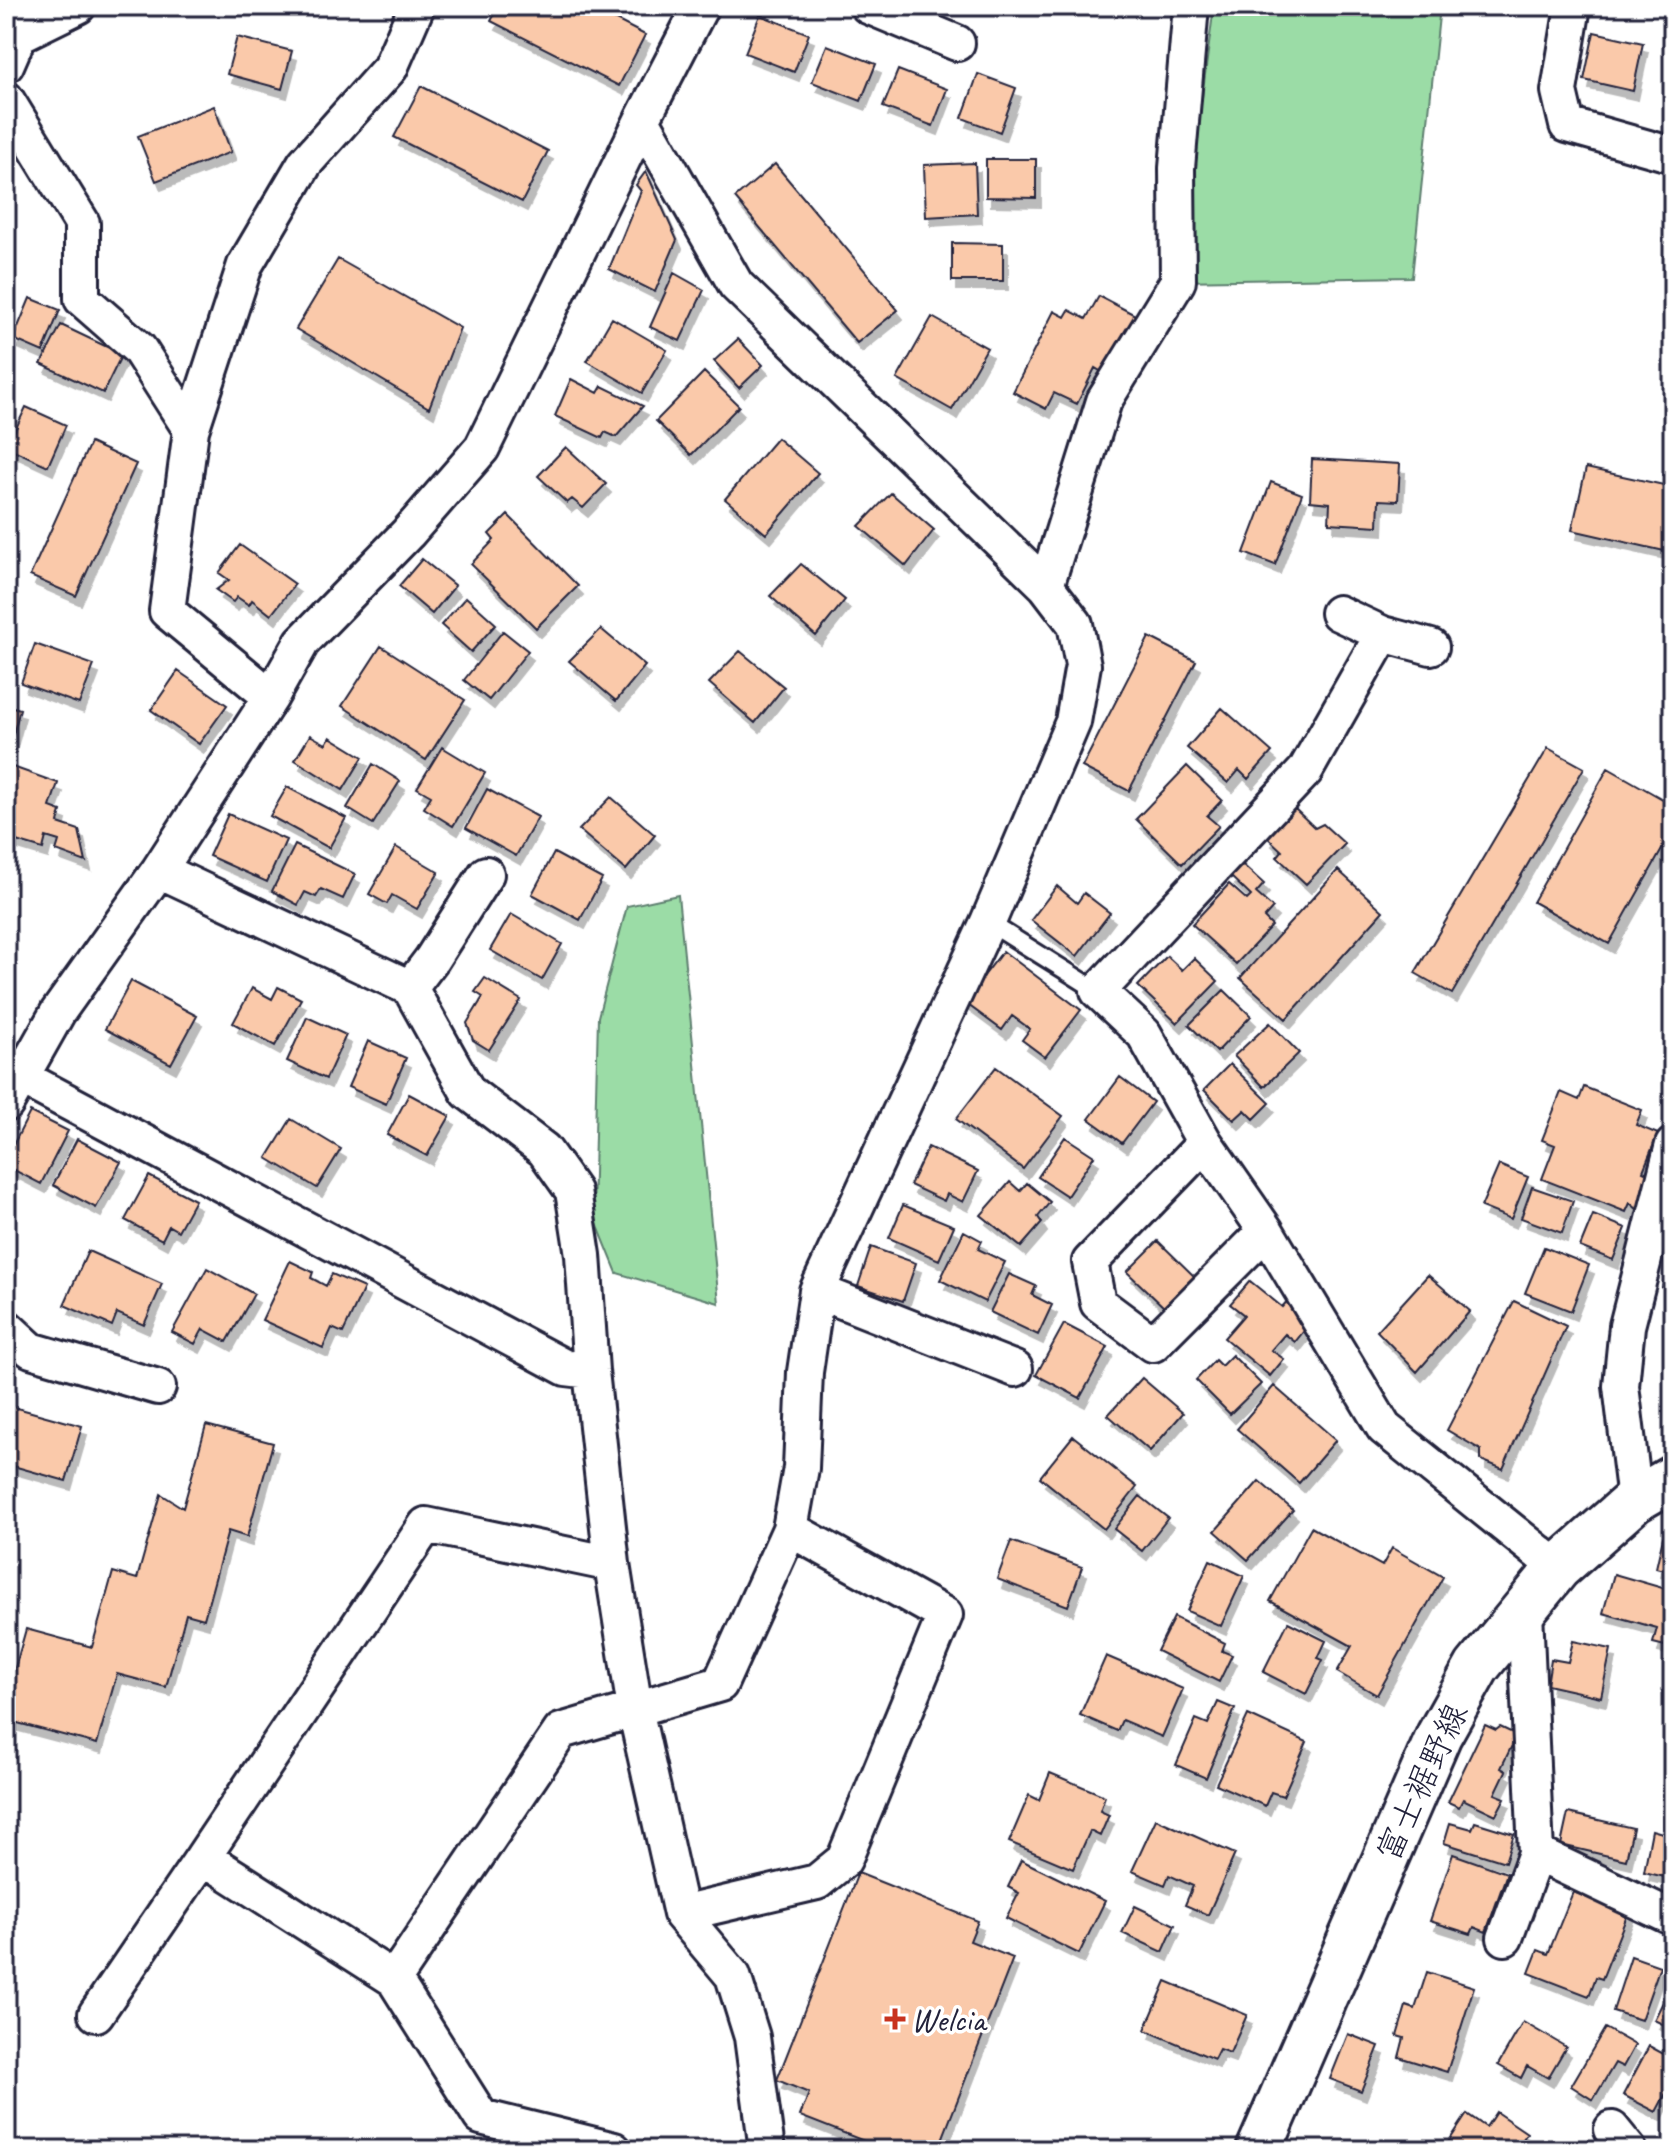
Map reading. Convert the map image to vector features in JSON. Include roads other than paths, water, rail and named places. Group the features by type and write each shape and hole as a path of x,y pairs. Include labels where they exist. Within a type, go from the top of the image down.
{"main road":[{"name":"富士裾野線","path":"1259,2150 1439,1735 1477,1667 1558,1568 1635,1500 1673,1478"}],"street":[{"path":"12,35 78,6"},
{"path":"271,697 167,611 191,430 245,265 305,163 390,68 417,6"},
{"path":"591,1371 566,1368 14,1091 58,1012 159,870 271,697 302,642 408,533 482,448 701,6"},
{"path":"868,6 957,43"},
{"path":"1046,586 1104,401 1178,281 1177,168 1191,6"},
{"path":"1573,6 1559,91 1567,125 1673,155"},
{"path":"6,99 82,223 82,299 139,349 191,430"},
{"path":"394,1979 561,1731 720,1684 790,1529 801,1468 805,1372 817,1291 988,922 1073,722 1083,665 1075,624 1046,586 736,285 642,120"},
{"path":"1338,613 1383,634 1431,647"},
{"path":"1383,634 1305,771 1098,991 1144,1034 1205,1143 1266,1231 1384,1428 1558,1568"},
{"path":"159,870 410,988 468,1092 544,1150 573,1191 583,1255 591,1371 612,1564 635,1709 681,1914 733,1976 752,2037 767,2150"},
{"path":"410,988 486,874"},
{"path":"1205,1143 1090,1262 1098,1303 1153,1344 1266,1231"},
{"path":"1635,1500 1621,1386 1627,1326 1673,1145"},
{"path":"817,1291 1015,1369"},
{"path":"6,1327 31,1350 158,1387"},
{"path":"96,2014 426,1525 612,1564"},
{"path":"681,1914 817,1882 844,1860 945,1615 790,1529"},
{"path":"1505,1938 1536,1853 1525,1612"},
{"path":"1536,1853 1673,1918"},
{"path":"203,1857 394,1979 481,2117 614,2150"}],"lane":[{"path":"988,922 1098,991"}],"place":[{"name":"Welcia","path":"895,2019"}]}
